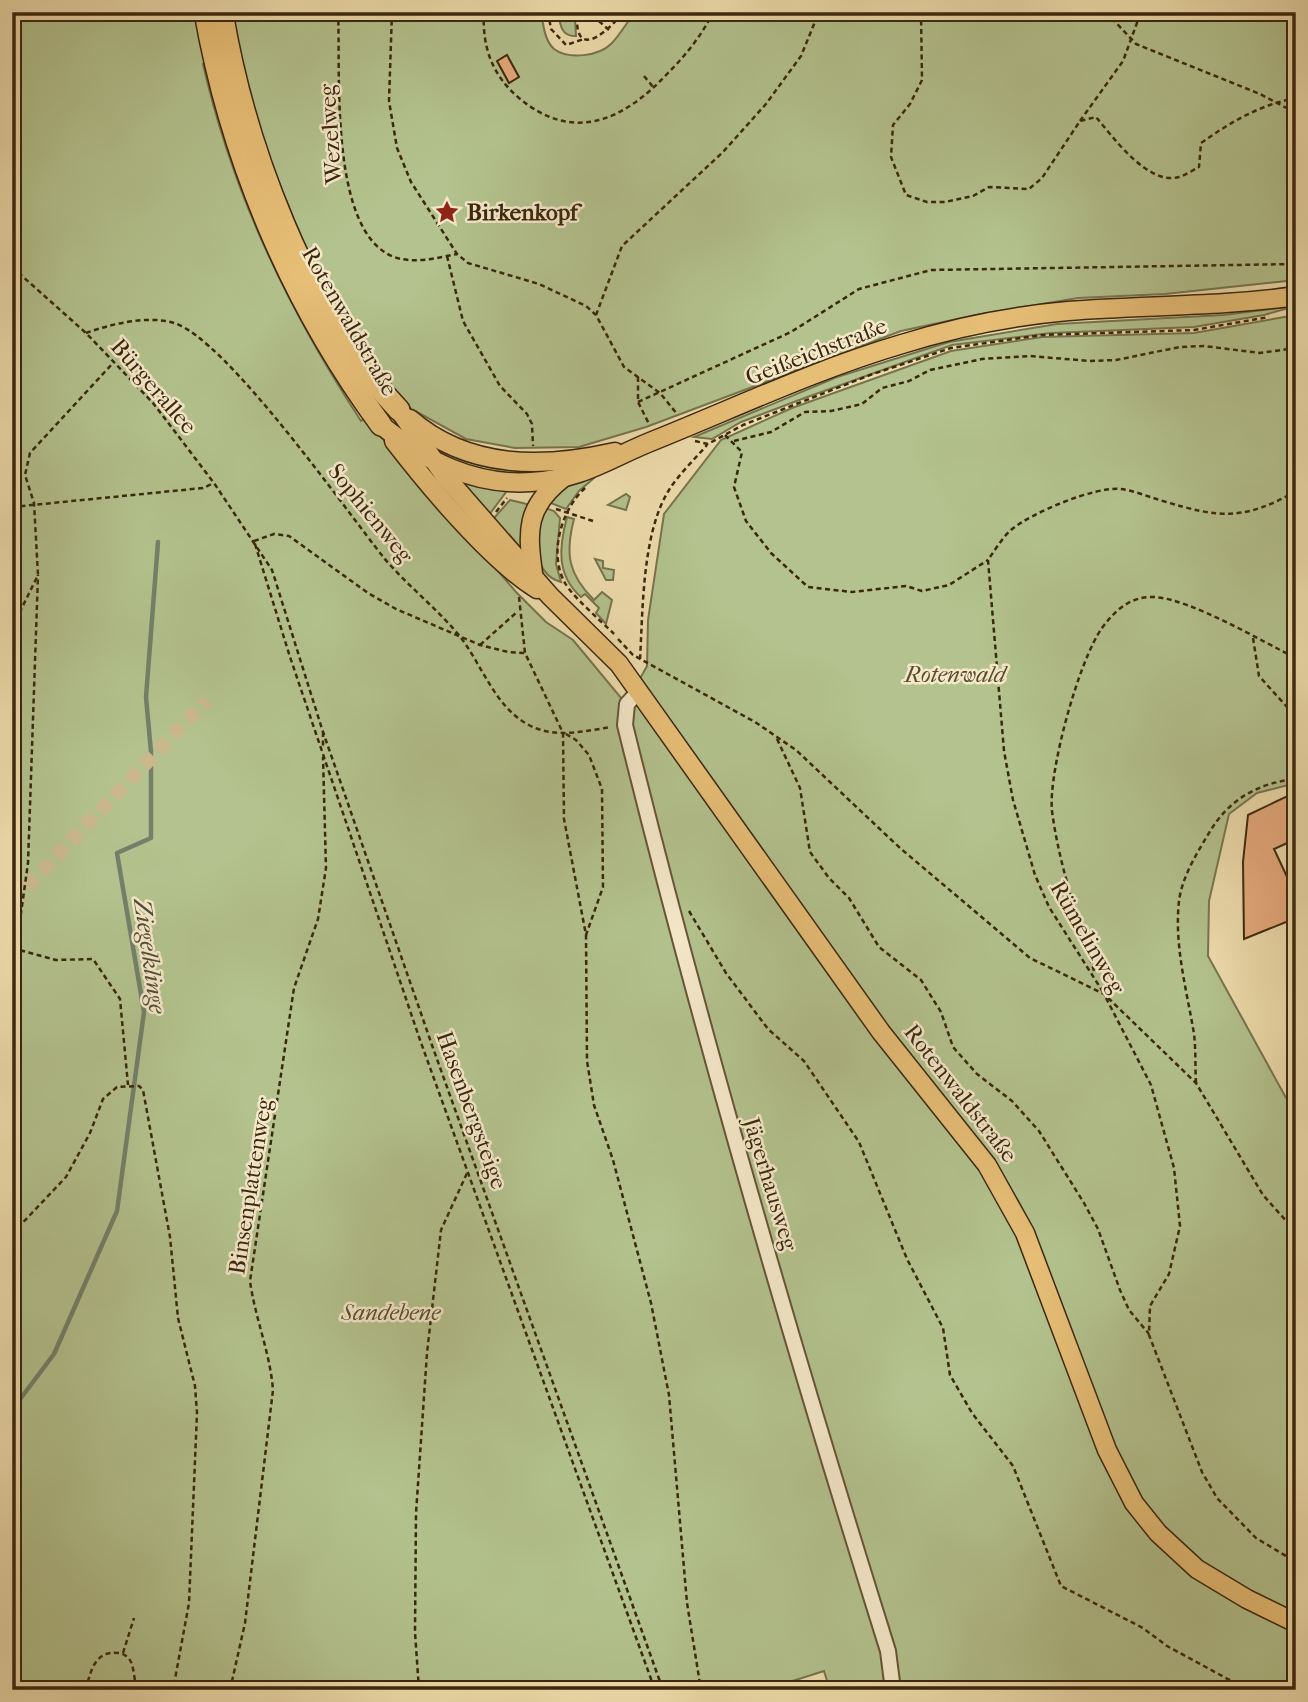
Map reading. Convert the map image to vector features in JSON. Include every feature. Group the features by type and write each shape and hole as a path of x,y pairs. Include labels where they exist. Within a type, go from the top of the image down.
{"highway":[{"name":"Rotenwaldstraße","path":"205,12 233,127 270,231 302,295 353,384 381,425"},
{"name":"Rotenwaldstraße","path":"222,12 253,136 286,228 365,372 399,410"}],"main road":[{"name":"Geißeichstraße","path":"381,425 432,461 464,474 501,481 532,482 563,478 608,464 642,445 852,360 939,333 1016,317 1068,311 1188,307 1296,296"},
{"name":"Rotenwaldstraße","path":"399,410 449,444 509,462 565,462 642,445"},
{"name":"Rotenwaldstraße","path":"399,410 432,461 533,573 550,596 609,652 881,1032 987,1165 1007,1196 1025,1233 1107,1450 1134,1503 1158,1533 1197,1569 1247,1600 1296,1623"},
{"name":"Rotenwaldstraße","path":"381,425 423,479 476,534 524,581 550,596"},
{"path":"533,573 529,525 541,499 563,478"}],"lane":[{"path":"625,725 627,704 639,691"},
{"name":"Jägerhausweg","path":"625,725 727,1114 888,1651 893,1690"}],"path":[{"name":"Wezelweg","path":"338,12 342,144 347,182 357,215 372,241 394,257 429,260 457,254"},
{"path":"391,12 389,101 397,148 411,182 457,254 468,263 572,297 596,315 624,367 660,393 674,409"},
{"path":"484,12 483,33 487,54 506,87 530,107 550,118 573,123 601,121 626,110 654,88 681,60 713,12"},
{"path":"548,12 551,29 566,45 584,39 592,40 610,30 623,12"},
{"path":"596,315 622,246 723,152 766,104 801,55 819,12"},
{"path":"921,12 922,80 910,104 893,125 891,157 906,195 927,202 945,202 973,195 989,187 1029,189 1042,178 1115,73 1133,40 1141,12"},
{"path":"1106,12 1133,40 1163,57 1296,113"},
{"path":"584,39 577,33 577,23 582,14 592,15 610,30"},
{"path":"644,76 654,88"},
{"path":"1080,121 1096,117 1133,161 1165,178 1178,178 1199,167 1201,143 1237,118 1275,102 1296,99"},
{"path":"447,256 463,321 500,386 527,414 534,437 533,450"},
{"path":"638,402 791,332 859,289 931,270 1296,264"},
{"name":"Bürgerallee","path":"12,267 86,333 153,403 254,541"},
{"path":"640,659 645,588 658,515 668,491 708,444 724,435 870,375 951,348 1042,335 1194,330 1270,317"},
{"name":"Sophienweg","path":"86,333 111,326 175,323 208,343 290,437 386,561 458,635 504,706 519,720 536,729 563,733 625,725"},
{"path":"734,440 771,432 805,412 862,404 882,388 909,381 930,370 982,359 1030,356 1090,361 1116,360 1180,347 1204,346 1260,353 1296,348"},
{"path":"114,362 30,453 25,475 34,503 37,575 28,863 14,948 57,960 93,959 120,999 128,1085"},
{"path":"638,377 638,402 651,429"},
{"path":"724,435 734,440 742,452 734,487 746,521 771,553 808,587 852,592 906,586 922,591 949,584 988,560 1012,530 1055,506 1106,489 1123,489 1191,510 1226,516 1266,509 1296,491"},
{"path":"690,440 708,444"},
{"path":"12,507 203,488 214,483"},
{"path":"590,484 566,513 559,548 564,581 633,655 796,750 900,848 1030,958 1104,994 1196,1083 1263,1195 1296,1233"},
{"path":"492,518 511,494"},
{"path":"555,508 593,521"},
{"path":"525,653 480,645 368,593 289,536 274,534 254,541 323,752 468,1171 655,1690"},
{"name":"Hasenbergsteige","path":"254,541 272,570 323,729 428,1035 663,1690"},
{"name":"Rümelinweg","path":"988,560 1004,751 1013,800 1035,875 1066,939 1095,975 1151,1085 1174,1168 1180,1226 1170,1274 1150,1306 1149,1335 1202,1472 1217,1498 1256,1538 1296,1562"},
{"path":"12,628 37,575"},
{"path":"519,592 518,612 525,653 563,733 564,819 586,935 587,1061 594,1105 613,1160 651,1303 669,1395 687,1603 701,1690"},
{"path":"1095,975 1068,884 1052,810 1057,747 1100,630 1116,611 1132,599 1155,597 1190,607 1296,658"},
{"path":"480,645 518,612"},
{"path":"1253,638 1259,676 1296,717"},
{"name":"Binsenplattenweg","path":"230,1690 245,1623 273,1390 271,1361 254,1314 250,1281 294,988 318,919 326,868 323,729"},
{"path":"563,733 576,740 589,755 602,789 603,887 586,935"},
{"path":"776,736 800,788 810,852 828,878 849,898 879,947 921,980 941,1012 953,1046 976,1074 1012,1101 1038,1131 1084,1203 1098,1229 1124,1300 1149,1335"},
{"path":"1196,1083 1194,1037 1181,968 1179,900 1193,860 1215,822 1242,794 1270,781 1296,779"},
{"path":"686,906 726,973 768,1029 804,1061 859,1142 906,1259 943,1328 950,1375 972,1413 1013,1466 1061,1586 1143,1628 1167,1646 1248,1690"},
{"path":"12,1234 66,1177 90,1133 103,1099 117,1087 139,1086 147,1098 157,1180 171,1247 178,1318 195,1386 197,1413 198,1456 189,1603 173,1690"},
{"path":"419,1690 415,1632 416,1513 427,1353 440,1230 468,1171"},
{"path":"123,1654 134,1618"},
{"path":"86,1690 96,1661 104,1654 123,1654 131,1662 135,1690"}],"green space":[{"path":"12,12 198,12 207,63 203,64 215,112 247,205 287,293 334,379 361,421 365,418 516,592 546,622 573,640 626,704 647,666 648,620 664,514 721,440 792,408 951,351 1042,337 1194,333 1296,315 1296,783 1257,793 1229,814 1209,901 1208,956 1296,1116 1296,1690 830,1690 824,1671 764,1690 12,1690"},
{"path":"230,12 542,12 545,32 551,46 568,55 584,55 611,44 635,12 1296,12 1296,280 1165,294 1078,298 901,331 646,427 579,447 515,448 466,439 406,406 368,359 311,263 260,135"},
{"path":"558,12 584,12 575,19 576,36 564,32"},
{"path":"1296,306 1264,315 1194,327 1051,333 952,345 741,422 712,439 694,437 837,377 949,342 1057,324 1223,315"},
{"path":"428,443 480,464 516,471 514,477 447,462"},
{"path":"593,476 566,509 548,502 570,482"},
{"path":"460,479 509,488 489,515"},
{"path":"626,494 630,497 626,510 608,505"},
{"path":"510,500 531,505 523,551 495,521 495,517"},
{"path":"542,507 554,511 560,518 556,564 561,582 551,577 539,561 536,538"},
{"path":"567,517 574,519 570,553 574,572 594,600 602,592 612,600 606,624 596,613 599,608 585,594 581,597 563,570 561,550"},
{"path":"595,559 603,561 603,568 614,570 613,580 606,580"}],"building":[{"path":"507,55 519,77 509,83 497,61"},
{"path":"1296,792 1296,839 1274,849 1296,896 1296,918 1244,939 1243,862 1248,815"}],"waterway":[{"name":"Ziegelklinge","path":"12,1410 54,1354 117,1211 144,1012 117,853 151,838 151,752 146,697 158,542"}],"tunnel":[{"path":"12,902 207,700"}],"place":[{"name":"Birkenkopf","path":"447,212"}],"park label":[{"name":"Rotenwald","path":"955,674"},
{"name":"Sandebene","path":"391,1312"}]}
